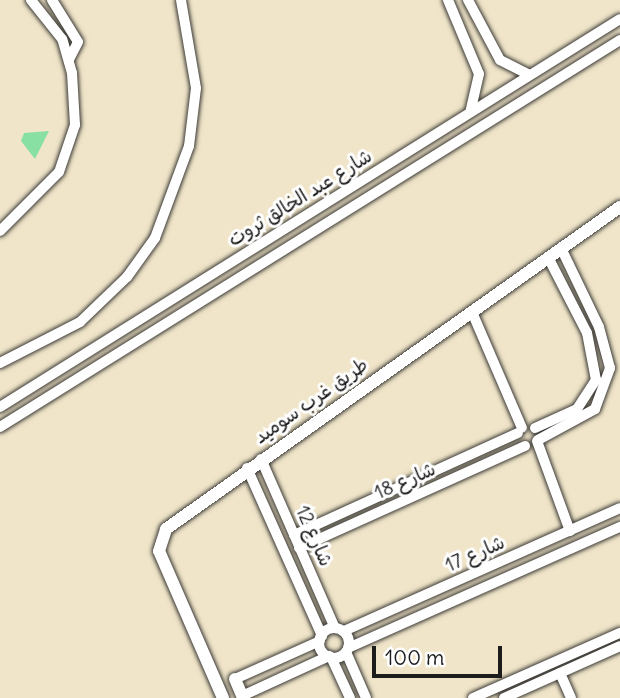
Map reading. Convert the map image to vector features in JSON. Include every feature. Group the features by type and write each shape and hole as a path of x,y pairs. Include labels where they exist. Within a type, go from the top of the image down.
{"street":[{"path":"0,231 42,196 72,143 69,60 61,39 31,0"},
{"path":"52,0 78,42 69,60"},
{"path":"0,363 80,322 155,238 180,177 196,88 181,0"},
{"path":"448,0 479,74 470,111"},
{"path":"468,0 477,25 500,60 528,74"},
{"name":"شارع عبد الخالق ثروت","path":"0,407 528,74 620,19"},
{"path":"463,32 477,25"},
{"name":"شارع عبد الخالق ثروت","path":"0,427 330,224 620,40"},
{"name":"طريق غرب سوميد","path":"220,693 159,544 186,511 620,207"},
{"path":"318,208 330,224"},
{"path":"538,440 595,409 610,368 599,327 561,248"},
{"path":"520,430 535,428 577,409 596,380 587,333 548,257"},
{"path":"472,312 526,447 540,461"},
{"path":"535,428 540,461 570,531"},
{"name":"شارع 18","path":"294,535 520,430"},
{"name":"شارع 18","path":"299,548 538,440"},
{"name":"شارع 12","path":"261,459 347,650"},
{"name":"شارع 12","path":"247,468 330,657"},
{"name":"شارع 17","path":"321,638 620,508"},
{"name":"شارع 17","path":"330,657 620,527"},
{"path":"473,698 620,633"},
{"path":"321,638 235,679 243,697 330,657 350,698"},
{"path":"503,698 620,646"},
{"path":"347,650 366,698"},
{"path":"560,673 571,698"}],"green space":[{"path":"49,131 35,159 21,141 24,133"}]}
